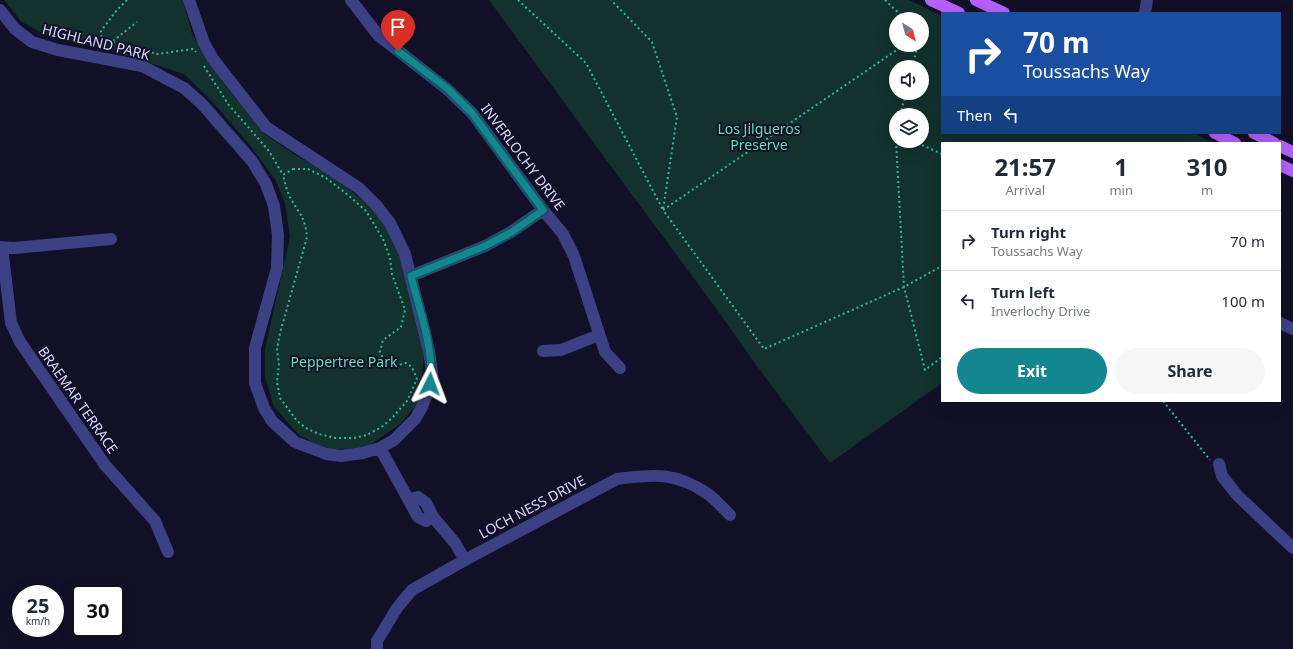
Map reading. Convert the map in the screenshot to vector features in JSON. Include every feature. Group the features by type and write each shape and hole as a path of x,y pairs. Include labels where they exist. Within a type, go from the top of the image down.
{"main road":[{"path":"931,0 957,12"},
{"path":"976,0 1002,12"},
{"path":"1217,134 1233,142"},
{"path":"1256,134 1272,142"},
{"path":"1281,146 1293,152"},
{"path":"1281,165 1293,171"}],"street":[{"name":"HIGHLAND PARK","path":"0,10 15,29 32,42 58,50 142,66 184,88 202,104 252,161 266,184 274,206 278,235 277,268 255,348 255,383 264,408 272,421 295,442 326,454 341,456 363,453 380,448 394,440 415,419 422,406 430,384 432,372 430,351 405,254 390,223 376,205 359,188 266,127 214,59 204,43 189,0"},
{"name":"INVERLOCHY DRIVE","path":"351,0 378,35 448,89 472,113 543,210 563,234 574,256 605,352 620,368"},
{"path":"1145,12 1147,0"},
{"path":"411,276 485,246 512,232 543,210"},
{"path":"1,247 14,248 111,239"},
{"name":"BRAEMAR TERRACE","path":"1,247 11,323 20,342 105,465 155,521 168,552"},
{"path":"543,351 561,350 599,335"},
{"path":"380,448 418,516 426,520 433,517 455,543 464,560"},
{"path":"1220,470 1238,495 1293,548"},
{"name":"LOCH NESS DRIVE","path":"377,649 377,641 397,608 412,590 464,560 617,479 643,476 667,476 688,482 709,495 730,516"}],"path":[{"path":"127,0 117,10 101,31 102,39 157,54 193,49 197,54"},
{"path":"518,0 586,63 663,210 764,349 904,287 941,267"},
{"path":"612,0 652,42 677,117 663,210"},
{"path":"885,0 898,12"},
{"path":"113,41 137,22"},
{"path":"663,210 894,52"},
{"path":"201,60 208,74 228,104 269,151 283,175 291,198 305,224 307,237 280,333 277,349 279,364 277,382 280,398 297,421 306,428 319,434 335,438 354,438 367,434 383,426 392,418 406,401 417,379 412,367 406,363 391,367 385,363 380,352 383,340 401,327 405,310 392,274 390,258 383,238 366,211 326,178 308,169 293,169 283,175"},
{"path":"896,148 904,287 925,370 941,358"},
{"path":"929,148 941,154"},
{"path":"1164,402 1220,470"}],"green space":[{"name":"Peppertree Park","path":"4,0 183,0 192,34 222,81 264,134 297,156 336,178 369,206 391,233 404,268 424,347 421,400 400,424 367,447 328,450 299,435 274,407 265,377 265,349 290,237 285,203 276,181 249,144 210,99 184,74 109,50 50,37 22,22"},
{"name":"Los Jilgueros Preserve","path":"489,0 909,0 941,16 941,134 1195,134 1212,142 941,142 941,384 830,463 754,362"}],"route":[{"path":"398,51 448,89 472,113 543,210 512,232 485,246 411,276 430,351 432,372 430,384"}]}
